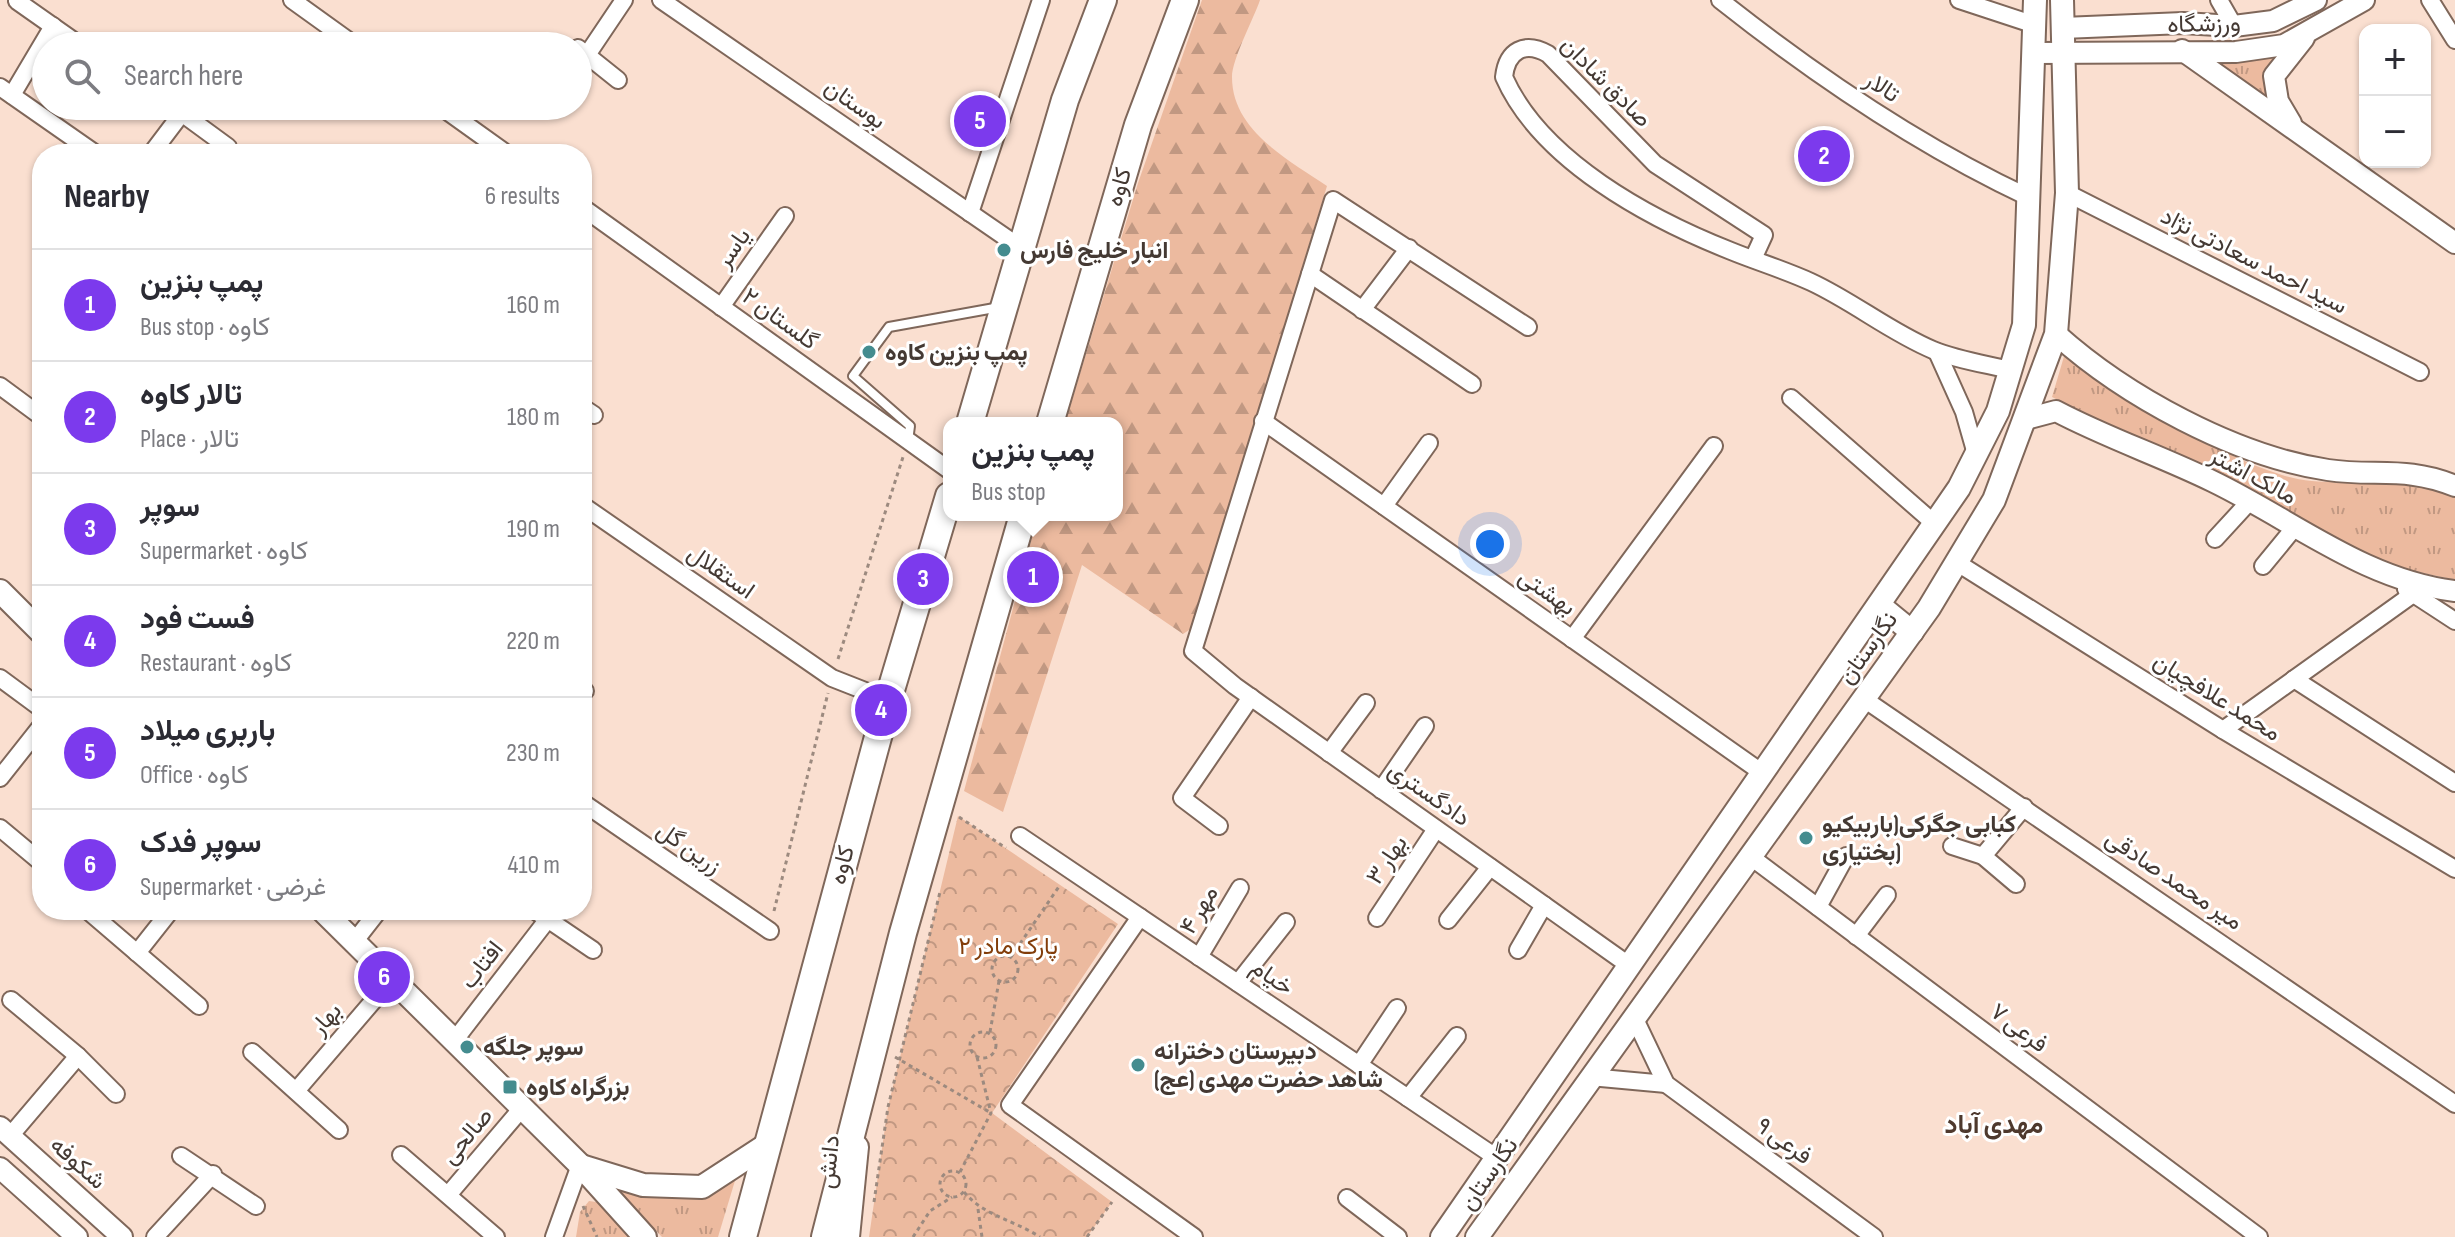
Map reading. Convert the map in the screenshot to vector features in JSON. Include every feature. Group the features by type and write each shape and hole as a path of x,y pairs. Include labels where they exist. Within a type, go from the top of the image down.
{"main road":[{"name":"کاوه","path":"1052,417 1138,125 1185,0"},
{"name":"نگارستان","path":"1442,1237 1935,524 1998,411 2024,325 2035,0"},
{"name":"نگارستان","path":"1481,1235 1590,1077 1912,632 1994,500 2056,334 2067,193 2062,0"},
{"path":"972,417 1094,3"},
{"path":"2035,25 2063,28"},
{"name":"کاوه","path":"743,1237 888,700 943,516"},
{"path":"825,1237 903,933 1021,521"},
{"path":"0,591 32,623"},
{"path":"1879,605 1912,632"},
{"path":"332,920 522,1108 577,1175 645,1237"},
{"name":"دانش","path":"848,1237 862,1092"},
{"path":"577,1175 643,1185 702,1187 768,1144"}],"street":[{"path":"292,0 337,32"},
{"path":"591,32 624,0"},
{"name":"بوستان","path":"661,0 1021,248"},
{"path":"970,213 1041,0"},
{"name":"تالار","path":"1720,0 1800,63 1955,163 2028,197"},
{"path":"1959,0 2035,25"},
{"path":"2219,0 2234,26"},
{"name":"ورزشگاه","path":"2063,28 2183,23 2234,26 2273,21 2314,0"},
{"name":"ورزشگاه","path":"2034,53 2236,52 2284,45 2364,0"},
{"path":"2430,0 2455,40"},
{"path":"17,1 61,32"},
{"path":"49,32 53,26"},
{"path":"2296,130 2278,101 2274,76 2308,33"},
{"name":"صادق شادان","path":"1753,259 1764,235 1655,164 1548,54 1534,46 1521,48 1510,57 1504,77 1511,93 1577,166 1610,190 1671,224 1753,259 1833,292 1902,335 1937,352 2010,370"},
{"path":"2182,50 2455,243"},
{"path":"32,55 6,91 32,109"},
{"path":"592,59 618,80"},
{"path":"47,120 82,144"},
{"path":"157,144 171,120"},
{"path":"192,120 224,144"},
{"path":"460,120 493,144"},
{"name":"سید احمد سعادتی نژاد","path":"2067,193 2420,372"},
{"path":"1263,421 1333,200 1528,327"},
{"name":"گلستان ۲","path":"592,214 943,466"},
{"name":"یاسر","path":"721,307 785,216"},
{"path":"1362,310 1409,248"},
{"path":"1310,274 1472,384"},
{"name":"مالک اشتر","path":"2056,334 2090,365 2166,412 2284,462 2331,471 2384,470 2433,477 2455,486"},
{"path":"1937,352 1964,412 1976,454"},
{"path":"0,386 32,410"},
{"path":"1791,398 1935,524"},
{"name":"مالک اشتر","path":"2026,419 2056,411 2106,437 2212,481 2380,573 2429,588 2455,591"},
{"name":"بهشتی","path":"1263,421 1764,774"},
{"name":"دادگستری","path":"1263,421 1193,651 1200,661 1630,966"},
{"path":"1384,506 1429,443"},
{"path":"1572,639 1714,446"},
{"path":"2215,539 2249,502"},
{"name":"استقلال","path":"592,512 832,678 888,700"},
{"path":"2263,566 2295,527"},
{"name":"محمد علافچیان","path":"1956,562 2223,730 2455,869"},
{"path":"2380,573 2455,621"},
{"path":"2223,730 2413,594"},
{"path":"0,678 32,702"},
{"path":"2294,679 2455,783"},
{"path":"1219,826 1182,798 1251,697"},
{"name":"میر محمد صادقی","path":"1864,699 2455,1104"},
{"path":"1329,753 1366,703"},
{"path":"1381,790 1425,726"},
{"path":"0,778 32,738"},
{"path":"1983,856 2024,807"},
{"name":"زرین گل","path":"592,809 770,931"},
{"path":"0,828 32,855"},
{"name":"بهار ۳","path":"1377,918 1436,829"},
{"name":"خیام","path":"1020,836 1497,1158"},
{"path":"1952,846 1983,856 2016,884"},
{"path":"1818,907 1846,856"},
{"name":"فرعی ۷","path":"1751,857 2259,1237"},
{"path":"1448,920 1490,867"},
{"name":"مهر ۴","path":"1199,957 1240,888"},
{"path":"1856,936 1887,895"},
{"path":"1518,950 1544,905"},
{"path":"1140,917 1010,1105 1194,1237"},
{"path":"99,920 199,1006"},
{"path":"137,953 163,920"},
{"path":"354,942 371,920"},
{"name":"افتاب","path":"454,1041 537,920"},
{"path":"550,920 593,950"},
{"path":"1238,983 1286,922"},
{"name":"بهار","path":"296,1091 392,979"},
{"path":"11,1000 78,1056 116,1094"},
{"path":"1359,1065 1397,1008"},
{"path":"1634,1017 1666,1084"},
{"path":"1408,1098 1457,1036"},
{"path":"252,1052 339,1130"},
{"path":"3,1138 78,1056"},
{"path":"1590,1077 1666,1084"},
{"name":"فرعی ۹","path":"1666,1084 1874,1237"},
{"name":"صالحی","path":"448,1195 522,1108"},
{"name":"شکوفه","path":"3,1138 122,1237"},
{"path":"401,1155 496,1237"},
{"path":"181,1156 213,1174 256,1206"},
{"path":"0,1168 77,1237"},
{"path":"155,1237 213,1174"},
{"path":"554,1237 577,1175"},
{"path":"1347,1198 1398,1237"}],"lane":[{"path":"908,441 910,426 853,376 889,327 926,324 1005,306"}],"path":[{"path":"770,931 832,678 908,441"},
{"path":"955,831 958,816"},
{"path":"1011,957 1060,885"},
{"path":"874,1205 888,1107 941,889"},
{"path":"1003,955 1011,957 1017,964 1017,973 1008,982 999,981 991,971 993,963 1003,955"},
{"path":"977,1057 986,1058 994,1054 997,1045 990,1034 999,981"},
{"path":"960,1172 991,1113 977,1057 970,1048 971,1039 981,1032 990,1034"},
{"path":"873,1050 901,1058 991,1113"},
{"path":"952,1197 941,1190 941,1178 951,1170 960,1172 966,1179 964,1192 978,1209 1020,1224 1040,1237"},
{"path":"577,1175 597,1237"},
{"path":"913,1237 930,1211 964,1192"},
{"path":"978,1209 982,1237"}],"green space":[{"path":"1202,0 1260,0 1233,69 1235,96 1242,113 1265,142 1327,186 1192,628 1183,634 1082,565 1003,812 964,791 1036,521 1123,521 1123,417 1067,417 1138,183"},
{"path":"2280,53 2266,75 2270,101 2209,58 2233,62"},
{"path":"2065,353 2170,421 2254,465 2304,480 2411,483 2455,496 2455,580 2386,565 2052,397"},
{"name":"پارک مادر ۲","path":"958,816 1118,924 992,1113 1112,1202 1087,1237 869,1237 888,1107"},
{"path":"737,1174 718,1237 662,1237 609,1182"},
{"path":"589,1201 603,1203 630,1237 576,1237 580,1212"}],"place":[{"name":"باربری میلاد","path":"980,121"},
{"name":"تالار کاوه","path":"1824,156"},
{"name":"انبار خلیج فارس","path":"1004,250"},
{"name":"پمپ بنزین کاوه","path":"869,352"},
{"name":"پمپ بنزین","path":"1033,577"},
{"name":"سوپر","path":"923,579"},
{"name":"فست فود","path":"881,710"},
{"name":"کبابی جگرکی(باربیکیو بختیاری)","path":"1806,838"},
{"name":"سوپر فدک","path":"384,977"},
{"name":"سوپر جلگه","path":"467,1047"},
{"name":"دبیرستان دخترانه شاهد حضرت مهدی (عج)","path":"1138,1065"},
{"name":"بزرگراه کاوه","path":"510,1087"}],"district":[{"name":"مهدی آباد","path":"1994,1125"}]}
